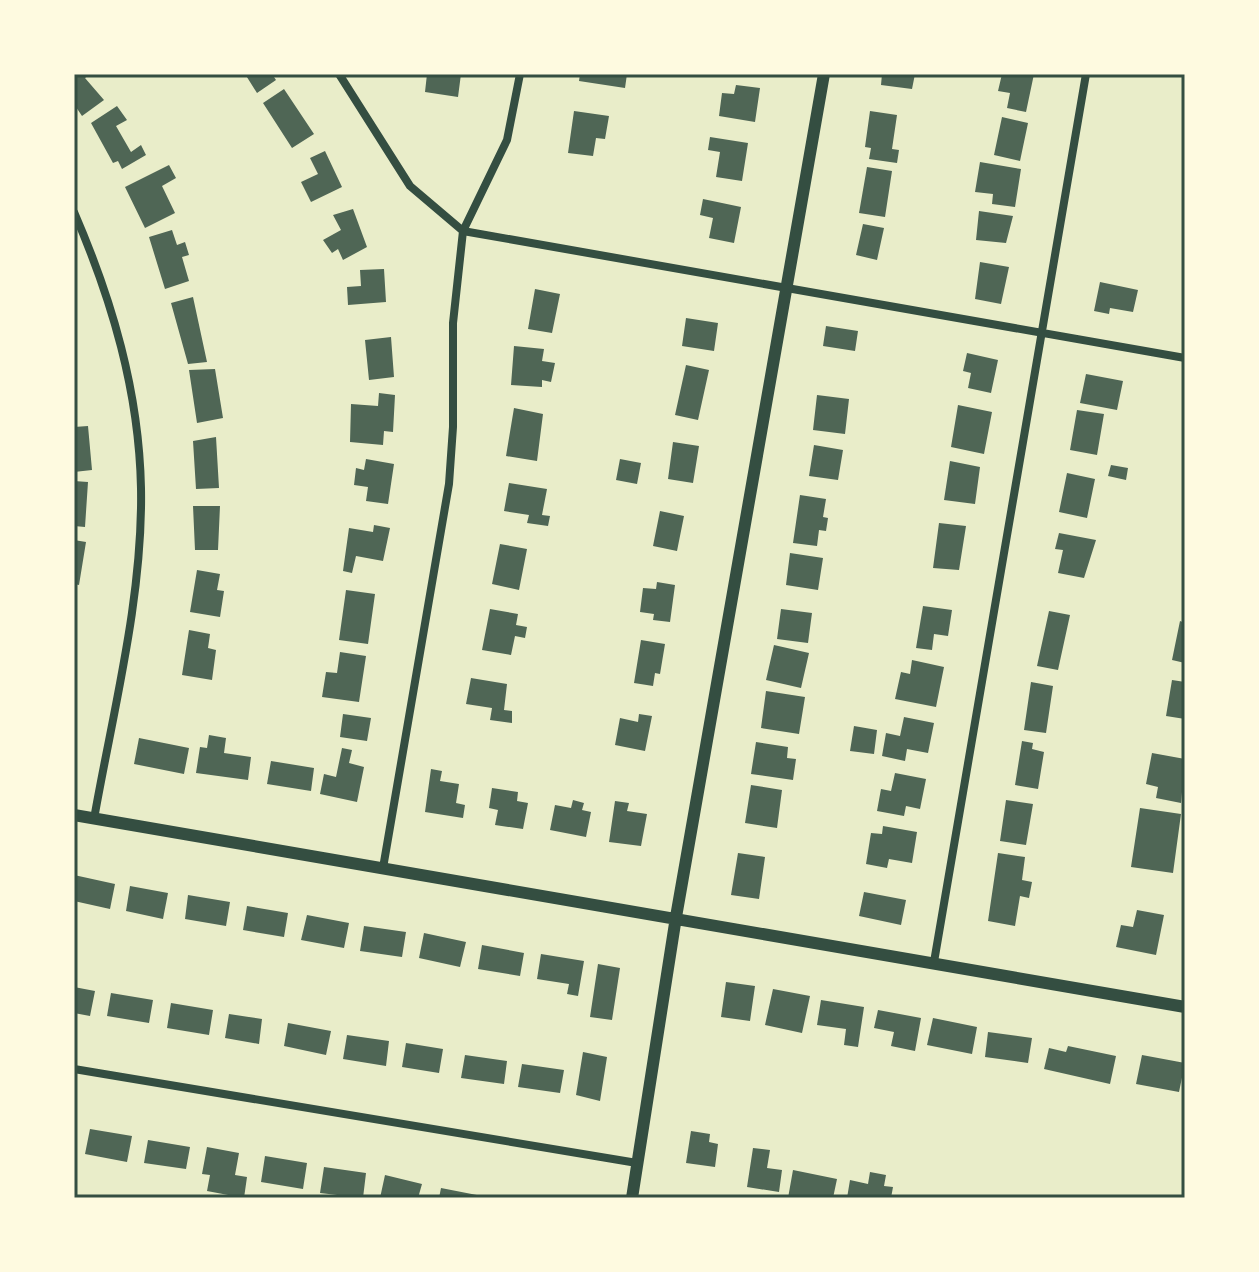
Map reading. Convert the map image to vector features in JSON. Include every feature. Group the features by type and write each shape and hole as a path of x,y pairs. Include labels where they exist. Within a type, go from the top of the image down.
{"street":[{"path":"339,74 410,186 463,231 1185,358"},
{"path":"383,868 449,484 453,427 453,323 463,231 507,140 520,74"},
{"path":"632,1198 676,917 824,74"},
{"path":"934,962 1086,74"},
{"path":"74,212 98,268 121,340 138,438 141,489 132,599 94,819"},
{"path":"74,815 1185,1007"},
{"path":"74,1069 637,1163"}],"building":[{"path":"74,74 90,74 85,78 104,100 82,116 74,104"},
{"path":"245,74 272,74 276,80 257,93"},
{"path":"427,74 461,74 458,97 425,92"},
{"path":"580,74 627,74 625,88 579,81"},
{"path":"882,74 915,74 912,89 881,85"},
{"path":"1002,74 1034,74 1026,112 1007,108 1010,93 998,91"},
{"path":"736,85 760,88 755,122 719,116 722,93 734,94"},
{"path":"284,89 314,134 292,148 263,103"},
{"path":"117,106 127,120 116,126 131,152 141,145 146,155 122,169 118,161 113,163 91,123"},
{"path":"574,111 609,116 605,139 596,138 593,156 568,153"},
{"path":"870,111 897,115 892,149 899,150 897,163 869,159 871,148 865,147"},
{"path":"1002,117 1028,123 1020,161 994,155"},
{"path":"710,137 748,143 742,181 716,177 720,152 708,150"},
{"path":"325,151 342,187 311,202 301,182 318,174 310,158"},
{"path":"980,162 1021,169 1015,207 992,204 993,194 975,192"},
{"path":"169,165 176,178 162,186 175,213 145,228 125,187"},
{"path":"867,167 892,171 885,217 859,213"},
{"path":"703,199 741,207 734,243 709,238 713,218 700,215"},
{"path":"353,209 367,247 343,260 338,249 332,253 323,240 341,230 333,215"},
{"path":"979,211 1013,216 1006,243 976,240"},
{"path":"863,224 884,228 877,260 856,255"},
{"path":"172,230 177,245 185,242 189,255 182,257 189,281 165,289 149,237"},
{"path":"980,262 1009,267 1001,304 975,299"},
{"path":"384,269 386,302 348,305 347,287 361,286 360,270"},
{"path":"1100,282 1138,290 1133,312 1110,308 1109,314 1094,311"},
{"path":"535,289 560,294 552,333 528,329"},
{"path":"193,297 207,362 188,364 171,303"},
{"path":"686,318 718,323 714,351 682,346"},
{"path":"826,326 858,331 855,351 823,346"},
{"path":"391,337 394,377 369,380 365,340"},
{"path":"514,346 544,349 542,361 555,363 551,382 542,380 542,387 511,385"},
{"path":"967,353 998,360 991,393 968,388 971,373 963,371"},
{"path":"686,365 709,370 698,420 675,415"},
{"path":"215,369 223,418 197,423 189,370"},
{"path":"1086,374 1123,381 1117,410 1080,403"},
{"path":"379,393 395,395 393,432 384,431 383,445 350,442 351,404 378,406"},
{"path":"817,395 849,399 845,434 813,430"},
{"path":"958,405 992,412 984,454 951,447"},
{"path":"514,408 543,414 537,461 506,456"},
{"path":"1077,410 1104,414 1097,455 1070,450"},
{"path":"88,426 92,470 74,472 74,427"},
{"path":"216,437 219,488 196,489 193,441"},
{"path":"673,442 699,446 693,483 668,479"},
{"path":"814,445 843,450 838,480 809,476"},
{"path":"366,459 394,464 388,504 366,501 368,487 354,485 356,468 364,470"},
{"path":"620,459 641,463 637,484 616,480"},
{"path":"950,461 980,467 975,504 944,500"},
{"path":"1111,465 1128,468 1126,480 1108,476"},
{"path":"1067,473 1095,479 1087,518 1059,512"},
{"path":"74,481 88,482 85,527 74,526"},
{"path":"509,483 547,489 542,515 550,516 548,526 527,523 529,515 504,511"},
{"path":"800,495 826,499 823,517 828,518 826,531 819,530 817,546 793,543"},
{"path":"193,506 220,506 218,550 195,550"},
{"path":"660,511 684,516 677,551 653,546"},
{"path":"939,523 966,526 959,570 933,568"},
{"path":"374,525 390,528 383,561 356,556 352,573 343,571 349,528 373,532"},
{"path":"1059,533 1096,540 1084,578 1058,573 1063,550 1055,549"},
{"path":"74,540 86,542 79,585 74,584"},
{"path":"500,544 527,549 519,590 492,584"},
{"path":"790,553 823,558 818,590 786,585"},
{"path":"197,570 220,574 217,590 224,591 220,617 190,612"},
{"path":"657,582 675,585 670,622 653,620 654,614 640,612 643,588 656,589"},
{"path":"346,590 375,594 368,644 339,640"},
{"path":"923,606 952,610 948,636 934,634 932,650 916,648"},
{"path":"490,609 518,614 516,625 527,627 525,638 515,636 511,655 482,650"},
{"path":"781,609 812,613 808,643 777,639"},
{"path":"1049,611 1070,615 1058,670 1037,666"},
{"path":"1180,621 1185,623 1185,663 1172,660"},
{"path":"189,630 210,634 208,648 216,650 212,680 182,675"},
{"path":"641,640 665,644 660,674 655,673 653,686 634,683"},
{"path":"774,645 809,653 801,688 766,680"},
{"path":"340,652 366,656 359,702 322,697 326,672 337,673"},
{"path":"912,660 944,667 936,707 895,699 901,672 910,674"},
{"path":"471,678 507,684 504,710 512,711 512,723 490,720 492,708 466,704"},
{"path":"1172,680 1185,682 1185,719 1166,716"},
{"path":"1031,682 1053,686 1046,733 1024,730"},
{"path":"766,691 805,697 799,734 761,728"},
{"path":"343,714 371,718 367,741 340,737"},
{"path":"639,714 652,716 645,751 615,745 620,718 638,722"},
{"path":"904,717 934,723 928,753 907,749 905,761 882,756 886,733 900,736"},
{"path":"854,726 877,730 874,754 850,751"},
{"path":"209,735 226,738 224,753 251,757 248,780 196,773 200,747 207,748"},
{"path":"139,738 189,748 184,774 134,764"},
{"path":"1022,741 1033,743 1032,749 1044,752 1038,789 1015,785"},
{"path":"756,742 788,747 787,758 796,759 793,780 751,774"},
{"path":"342,748 352,750 349,763 364,767 357,802 320,794 324,774 336,777"},
{"path":"1152,753 1185,759 1181,803 1156,798 1158,787 1146,784"},
{"path":"271,761 314,768 311,791 267,784"},
{"path":"431,769 442,771 440,781 459,784 456,803 465,805 463,818 425,812"},
{"path":"895,773 926,779 920,809 906,806 904,816 877,811 881,789 891,791"},
{"path":"751,785 782,790 777,828 745,823"},
{"path":"492,788 518,792 517,801 528,803 523,829 495,825 498,810 489,808"},
{"path":"573,800 584,803 582,810 591,812 586,837 550,830 555,805 571,808"},
{"path":"1006,800 1033,804 1026,845 1000,841"},
{"path":"615,801 629,803 627,811 647,814 641,846 609,842"},
{"path":"1140,808 1181,814 1173,873 1131,867"},
{"path":"883,826 917,832 912,863 889,859 887,868 866,864 871,833 882,834"},
{"path":"738,853 765,857 759,899 731,895"},
{"path":"998,853 1025,857 1022,880 1032,882 1029,898 1020,896 1015,926 988,921"},
{"path":"74,875 115,884 110,909 74,901"},
{"path":"130,886 168,893 163,919 126,911"},
{"path":"864,892 906,900 901,925 859,916"},
{"path":"188,895 230,902 226,926 185,919"},
{"path":"247,906 288,913 284,937 243,930"},
{"path":"1137,910 1164,915 1156,955 1116,947 1121,925 1133,927"},
{"path":"307,915 349,923 344,948 301,940"},
{"path":"364,926 406,932 402,957 360,951"},
{"path":"424,933 466,942 460,967 419,958"},
{"path":"482,945 524,953 520,976 478,969"},
{"path":"541,954 584,961 578,996 567,994 569,984 537,979"},
{"path":"598,964 620,968 612,1020 590,1017"},
{"path":"726,982 755,986 750,1021 721,1017"},
{"path":"74,987 95,991 90,1016 74,1013"},
{"path":"773,989 810,996 802,1033 765,1025"},
{"path":"111,993 153,1000 149,1023 107,1016"},
{"path":"821,1000 864,1007 858,1047 844,1045 846,1029 817,1025"},
{"path":"171,1003 213,1010 209,1035 167,1028"},
{"path":"878,1010 921,1018 915,1051 891,1046 894,1032 874,1028"},
{"path":"229,1014 262,1019 259,1044 225,1038"},
{"path":"933,1018 977,1027 972,1054 927,1045"},
{"path":"288,1023 331,1031 326,1055 284,1046"},
{"path":"988,1032 1032,1038 1028,1063 985,1057"},
{"path":"347,1035 389,1041 386,1066 343,1059"},
{"path":"406,1043 443,1049 439,1073 402,1067"},
{"path":"1068,1046 1116,1056 1110,1084 1044,1069 1049,1048 1066,1052"},
{"path":"583,1052 607,1057 600,1101 576,1095"},
{"path":"465,1055 507,1061 504,1084 461,1078"},
{"path":"1142,1055 1185,1063 1179,1092 1136,1084"},
{"path":"522,1064 564,1070 560,1093 518,1087"},
{"path":"90,1129 132,1136 127,1162 85,1154"},
{"path":"691,1131 710,1134 709,1142 718,1144 715,1167 686,1163"},
{"path":"148,1140 190,1147 186,1169 144,1163"},
{"path":"207,1147 239,1153 235,1175 247,1177 244,1198 207,1191 210,1175 202,1174"},
{"path":"753,1148 770,1150 767,1168 782,1170 779,1192 747,1187"},
{"path":"265,1156 307,1163 303,1189 261,1182"},
{"path":"324,1167 366,1173 363,1198 320,1193"},
{"path":"793,1170 837,1179 833,1198 788,1198"},
{"path":"870,1172 886,1175 884,1186 893,1187 891,1198 847,1198 850,1180 868,1184"},
{"path":"385,1175 422,1184 418,1198 380,1198"},
{"path":"441,1188 487,1197 487,1198 439,1198"}]}
